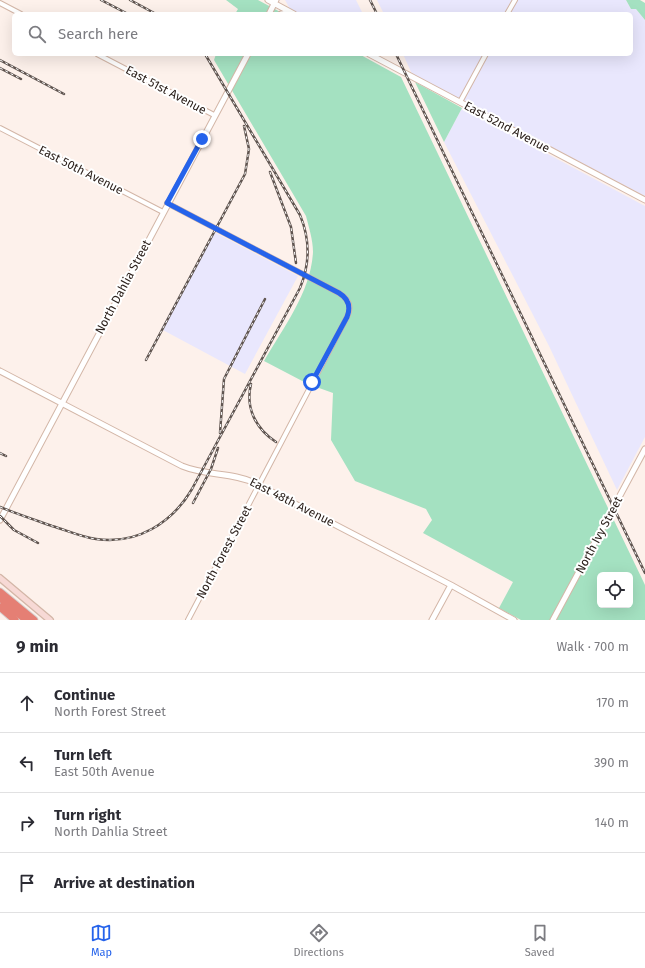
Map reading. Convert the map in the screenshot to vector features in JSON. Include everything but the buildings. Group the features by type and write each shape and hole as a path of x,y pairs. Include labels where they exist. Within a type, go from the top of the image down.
{"highway":[{"path":"0,592 34,620"},
{"path":"0,598 26,620"},
{"path":"0,607 15,620"},
{"path":"0,614 8,620"}],"main road":[{"path":"0,578 50,620"}],"street":[{"path":"268,0 275,2 291,12"},
{"path":"508,12 515,0"},
{"path":"269,12 275,2"},
{"path":"0,3 17,12"},
{"name":"East 51st Avenue","path":"101,56 214,115"},
{"name":"North Dahlia Street","path":"0,520 167,203 247,56"},
{"name":"East 52nd Avenue","path":"373,56 645,200"},
{"path":"460,102 485,56"},
{"name":"East 50th Avenue","path":"0,128 163,212"},
{"name":"North Forest Street","path":"167,203 339,293 348,302 348,315 188,620"},
{"name":"East 48th Avenue","path":"0,371 187,468 209,474 239,477 260,485 451,585 514,620"},
{"name":"North Ivy Street","path":"553,620 645,449"},
{"path":"432,620 451,585"}],"shaded area":[{"path":"285,0 356,0 362,12 295,12 290,9"},
{"path":"377,0 626,0 631,9 636,9 645,20 645,196 412,74 404,56 633,56 633,12 383,12"},
{"path":"462,108 645,206 645,437 617,490 549,346 444,142"},
{"path":"214,232 298,276 245,374 161,329"}],"green space":[{"path":"226,0 258,0 280,12 236,12 238,9"},
{"path":"626,0 640,0 645,3 645,20 636,9 631,9"},
{"path":"215,56 363,56 401,77 645,585 645,620 521,620 499,608 513,582 423,533 432,520 426,509 355,481 331,440 333,393 308,384 264,361 302,295 311,267 313,252 311,234 306,216 214,60"},
{"path":"415,82 462,108 444,142"}],"railway":[{"path":"101,0 124,12"},
{"path":"130,0 152,12"},
{"path":"370,0 376,12"},
{"path":"0,507 85,537 96,539 111,540 139,535 164,521 184,501 192,489 300,288 306,270 308,252 306,233 300,215 206,56"},
{"path":"397,56 645,573"},
{"path":"0,60 64,94"},
{"path":"0,68 21,79"},
{"path":"146,360 245,174 249,149 244,126"},
{"path":"270,172 291,227 296,263"},
{"path":"220,433 224,379 265,299"},
{"path":"251,384 250,401 254,417 263,431 276,442"},
{"path":"193,503 211,469 218,448"},
{"path":"0,453 6,456"},
{"path":"0,516 14,530 38,543"}],"route":[{"path":"202,139 167,203 339,293 345,297 350,306 347,317 312,382"}]}
